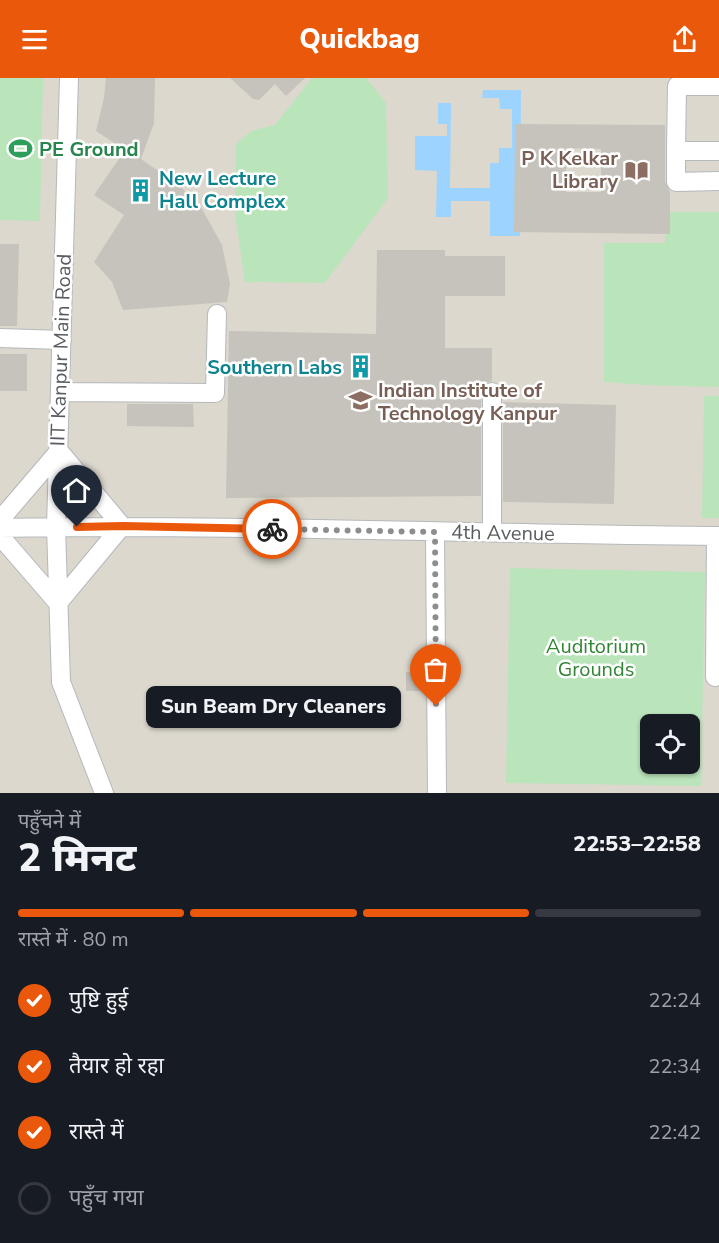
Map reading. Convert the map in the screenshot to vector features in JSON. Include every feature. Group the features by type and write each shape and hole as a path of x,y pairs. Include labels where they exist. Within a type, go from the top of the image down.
{"street":[{"name":"IIT Kanpur Main Road","path":"69,78 56,527 61,682 104,793"},
{"path":"719,86 677,86 676,182 719,181"},
{"path":"676,151 719,151"},
{"path":"60,392 215,393 217,314"},
{"path":"0,338 62,340"},
{"path":"492,392 492,533"},
{"path":"0,520 59,451 123,526 58,603 0,536"},
{"name":"4th Avenue","path":"0,528 123,526 717,536"},
{"path":"435,532 437,793"},
{"path":"715,676 717,536"}],"shaded area":[{"name":"Indian Institute of Technology Kanpur","path":"0,78 719,78 719,793 0,793"}],"green space":[{"name":"PE Ground","path":"0,78 43,78 40,221 0,220"},
{"path":"312,78 366,78 386,103 388,198 325,283 245,282 235,215 236,144 251,131 275,125"},
{"path":"666,212 719,212 719,387 604,382 604,243 665,243"},
{"path":"704,396 719,396 719,518 702,518"},
{"name":"Auditorium Grounds","path":"510,568 705,572 701,786 506,783"}],"water":[{"path":"483,90 521,90 520,236 490,236 490,201 451,201 451,217 436,217 437,171 415,170 415,136 447,136 447,124 438,124 438,103 451,103 450,188 490,188 490,163 499,163 499,148 512,148 512,109 500,109 499,98 482,98"}],"building":[{"name":"New Lecture Hall Complex","path":"106,78 155,78 154,123 141,159 180,186 202,209 222,245 230,284 227,302 123,310 112,282 94,262 124,215 94,195 125,150 96,131"},
{"path":"230,78 305,78 286,96 275,84 259,100 253,99"},
{"name":"P K Kelkar Library","path":"515,124 665,125 665,182 670,192 670,234 514,232","holes":["566,148 601,149 601,192 566,192"]},
{"path":"0,244 19,244 17,326 0,326"},
{"name":"Southern Labs","path":"377,250 445,250 445,256 505,256 505,296 445,296 445,348 492,348 492,381 486,383 481,392 481,496 226,498 229,331 376,334"},
{"path":"0,354 27,354 27,391 0,391"},
{"path":"503,402 616,405 614,504 503,502"},
{"path":"127,404 193,404 194,427 127,426"},
{"path":"406,672 423,673 422,691 406,691"}],"way so far":[{"path":"272,529 435,532 436,706"}],"place":[{"name":"PE Ground","path":"21,149"},
{"name":"P K Kelkar Library","path":"636,170"},
{"name":"New Lecture Hall Complex","path":"141,190"},
{"name":"Southern Labs","path":"360,367"},
{"name":"Indian Institute of Technology Kanpur","path":"360,401"},
{"name":"Sun Beam Dry Cleaners","path":"436,706"}],"route":[{"path":"77,527 272,529"}]}
